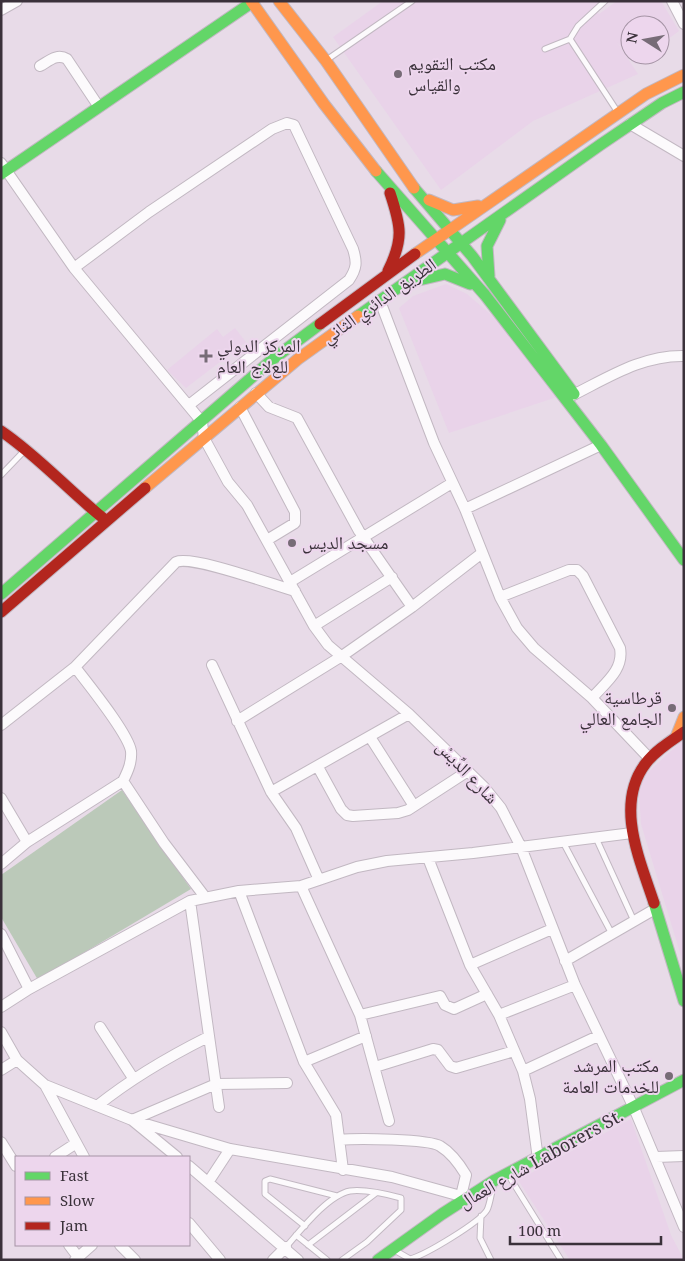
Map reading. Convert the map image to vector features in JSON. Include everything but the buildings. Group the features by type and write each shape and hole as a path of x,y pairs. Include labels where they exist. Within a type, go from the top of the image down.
{"main road":[{"path":"279,1 326,61 415,189 461,243 489,281 684,560"},
{"path":"3,169 100,107 252,2 318,97 388,186 485,295 570,396 684,543"},
{"name":"الطريق الدائري الثاني","path":"1,612 202,422 273,359 386,274 646,94 683,74"},
{"name":"الطريق الدائري الثاني","path":"1,594 204,438 298,359 630,124 662,103 684,92"},
{"path":"386,274 396,256 401,238 399,217 388,186"},
{"path":"415,189 438,206 452,211 462,211 481,205 502,194"},
{"path":"489,281 485,256 488,240 510,209"},
{"path":"398,288 433,274 442,273 457,276 485,295"},
{"path":"1,431 26,448 70,492 101,517"},
{"path":"684,717 680,734 640,769 632,786 629,804 632,833 684,1001"},
{"name":"شارع العمال Laborers St.","path":"378,1260 465,1197 684,1080"}],"street":[{"path":"1,10 18,1"},
{"path":"677,4 684,24"},
{"path":"40,66 55,57 62,56 67,59 100,107"},
{"path":"74,268 149,212 272,130 287,123 294,125 353,249 357,262 355,272 349,280 189,405"},
{"path":"630,124 684,156"},
{"path":"3,169 74,268 202,422"},
{"path":"380,300 434,443 465,509 500,597 517,628 534,648 592,698 650,759"},
{"path":"570,396 641,362 659,356 684,356"},
{"path":"256,393 269,407 297,418 364,537 412,607"},
{"path":"240,407 295,512 295,523 267,540"},
{"name":"شارع الدِّيسْ","path":"202,422 204,438 228,482 248,505 314,626 328,645 409,714 468,771 501,808 521,847 575,985 634,1108 684,1227"},
{"path":"465,509 602,445"},
{"path":"1,725 75,667 179,560 204,563 292,587 364,537 452,483"},
{"path":"238,721 342,656 412,607 482,553"},
{"path":"500,597 558,573 578,570 583,576 616,640 621,657 615,672 592,698"},
{"path":"314,626 392,578"},
{"path":"212,665 271,792 296,828 319,880"},
{"path":"1,864 27,842 124,781 131,759 128,742 75,667"},
{"path":"271,792 409,714"},
{"path":"370,737 414,806"},
{"path":"318,767 347,815 398,813 414,806 468,771"},
{"path":"124,781 164,843 205,897"},
{"path":"1,798 27,842"},
{"path":"1,1007 28,989 190,901 239,891 301,886 357,867 388,860 428,858 632,833"},
{"path":"428,858 470,965 499,1015 523,1071 530,1099 538,1159"},
{"path":"301,886 360,1015 389,1121"},
{"path":"239,891 304,1062 336,1115 342,1170"},
{"path":"190,901 219,1107"},
{"path":"565,960 655,909"},
{"path":"470,965 552,929"},
{"path":"1,934 28,989"},
{"path":"499,1015 575,985"},
{"path":"360,1015 440,996 445,1004 454,1008 487,994"},
{"path":"100,1028 132,1078"},
{"path":"1,1032 18,1060 45,1085 75,1144 83,1156"},
{"path":"304,1062 366,1036"},
{"path":"523,1071 598,1036"},
{"path":"97,1106 132,1078 165,1058 208,1037"},
{"path":"375,1067 433,1049 438,1050 450,1066 456,1068 514,1051"},
{"path":"1,1070 18,1060"},
{"path":"132,1120 216,1084 287,1083"},
{"path":"45,1085 132,1120 230,1149 342,1170 392,1177 465,1197 466,1175 438,1144 366,1138 340,1140"},
{"path":"132,1120 176,1156"},
{"path":"1,1142 15,1164"},
{"path":"57,1156 75,1144"},
{"path":"209,1181 230,1149"},
{"path":"656,1157 684,1156"},
{"path":"190,1167 286,1247 298,1260"},
{"path":"190,1224 220,1260"},
{"path":"70,1246 76,1258 91,1246"},
{"path":"121,1246 135,1260"},
{"path":"274,1260 286,1247"}],"lane":[{"path":"326,61 412,1"},
{"path":"545,49 570,39 578,26 605,1"},
{"path":"570,39 618,113"},
{"path":"1,475 26,448"},
{"path":"596,837 634,921"},
{"path":"563,841 612,934"},
{"path":"508,1174 561,1260"},
{"path":"305,1226 265,1194 265,1181 270,1179 337,1196"},
{"path":"394,1249 410,1259 418,1257 482,1216 487,1210 495,1180"},
{"path":"286,1247 337,1196 351,1191 401,1198 401,1210 368,1242 342,1260"},
{"path":"308,1245 376,1193"},
{"path":"482,1216 480,1238 492,1260"},
{"path":"296,1235 327,1260"}],"shaded area":[{"path":"383,1 610,1 597,12 599,14 617,1 661,1 669,15 620,15 620,46 617,42 620,47 620,65 632,65 638,74 533,121 441,190 333,37"},
{"path":"670,16 679,31 670,38"},
{"path":"446,284 467,294 495,318 557,397 449,433 399,308 413,296"},
{"name":"المركز الدولي للعﻻج العام","path":"235,328 246,342 186,388 167,370 217,329 223,337"},
{"path":"684,739 684,966 641,824 639,793 645,775"},
{"path":"631,1119 671,1235 684,1260 570,1260 518,1180"}],"green space":[{"path":"122,790 191,889 38,980 1,917 1,875"}],"traffic: fast":[{"path":"1,174 254,1"},
{"path":"358,316 600,145 662,103 684,92"},
{"path":"376,171 485,295 601,445 684,560"},
{"path":"414,188 472,256 574,394"},
{"path":"489,276 487,246 500,220"},
{"path":"419,280 445,274 470,284"},
{"path":"1,594 273,359 320,324"},
{"path":"654,903 684,1001"},
{"path":"378,1260 442,1214 495,1180 684,1080"}],"traffic: slow":[{"path":"251,1 324,104 376,171"},
{"path":"279,1 326,61 414,188"},
{"path":"415,254 646,94 684,75"},
{"path":"429,200 453,210 478,206"},
{"path":"145,488 298,359 358,316"},
{"path":"676,737 684,717"}],"traffic: jam":[{"path":"388,271 399,241 397,215 390,193"},
{"path":"320,324 415,254"},
{"path":"1,431 28,451 103,518"},
{"path":"1,612 145,488"},
{"path":"654,903 642,869 633,832 632,796 637,779 650,758 684,732"}],"place":[{"name":"مكتب التقويم والقياس","path":"398,74"},
{"name":"المركز الدولي للعﻻج العام","path":"206,356"},
{"name":"مسجد الديس","path":"292,543"},
{"name":"قرطاسية الجامع العالي","path":"672,708"},
{"name":"مكتب المرشد للخدمات العامة","path":"669,1076"}]}
